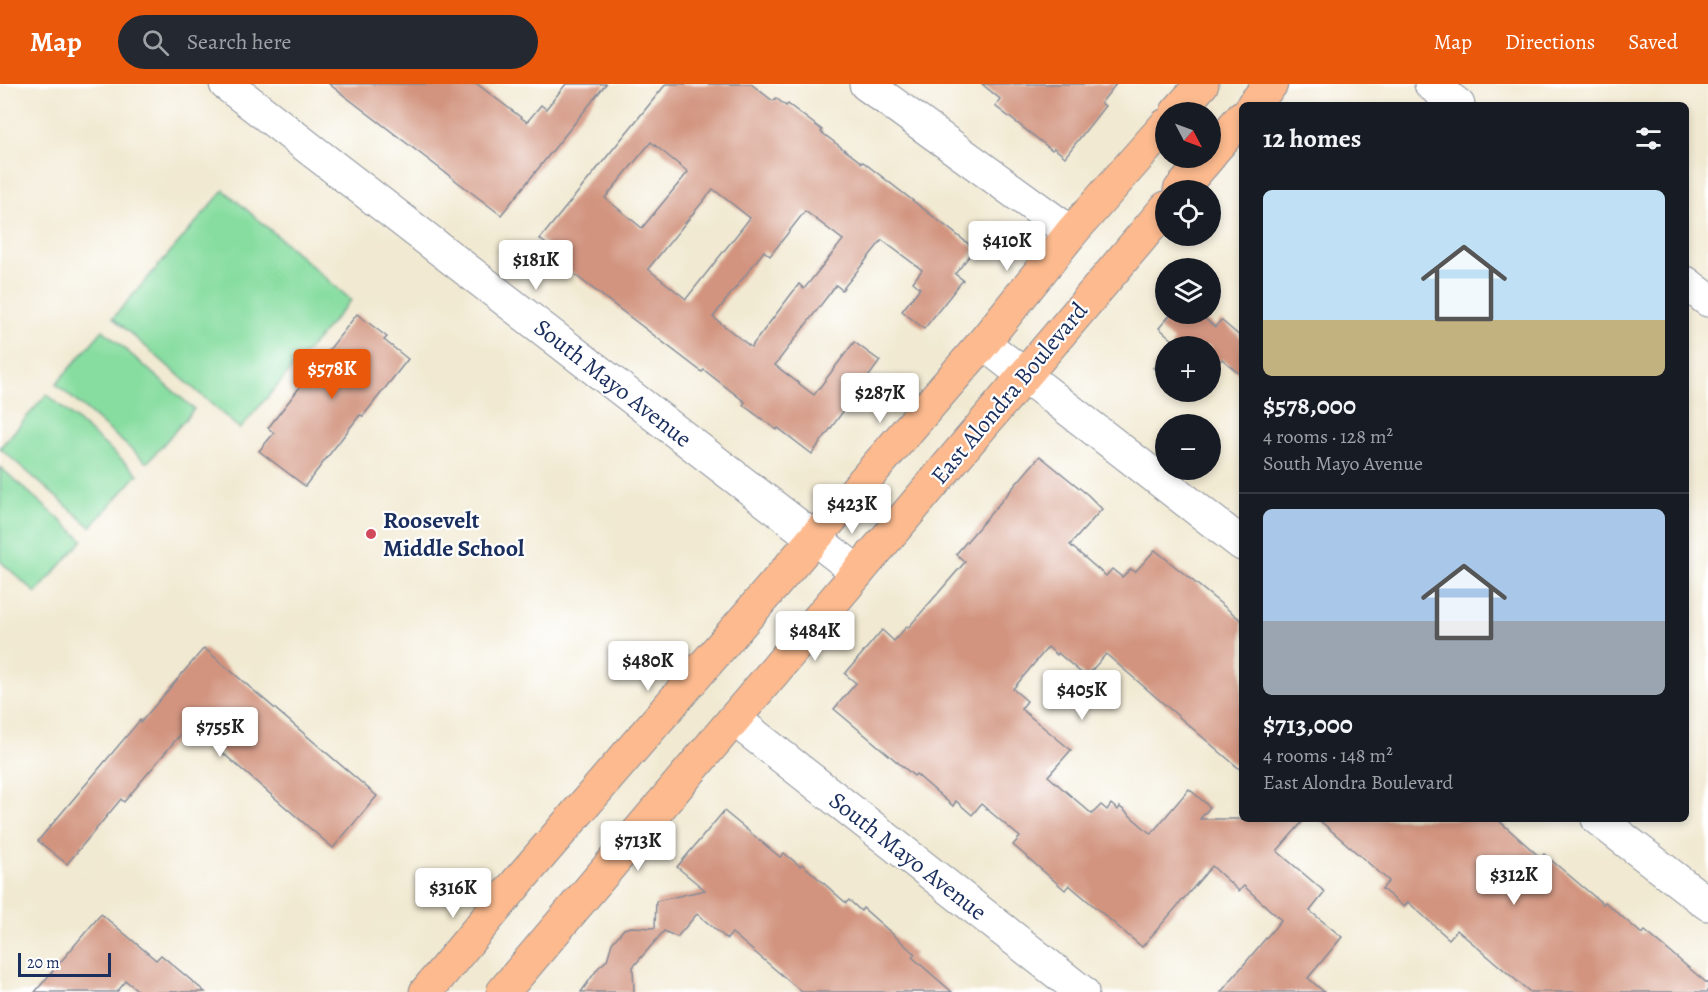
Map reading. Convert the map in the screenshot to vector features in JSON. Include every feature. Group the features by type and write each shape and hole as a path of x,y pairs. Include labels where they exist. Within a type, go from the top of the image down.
{"main road":[{"path":"1186,102 1202,84"},
{"path":"1256,102 1271,84"},
{"path":"1221,142 1239,121"},
{"path":"426,992 528,870 983,343 1071,233 1155,138"},
{"path":"1189,180 1199,168"},
{"name":"East Alondra Boulevard","path":"503,992 1155,221"}],"street":[{"name":"South Mayo Avenue","path":"226,84 858,572"},
{"path":"866,84 1071,233"},
{"path":"1431,84 1454,102"},
{"path":"1689,285 1708,300"},
{"path":"983,343 1239,542"},
{"name":"South Mayo Avenue","path":"734,719 1082,992"},
{"path":"1602,822 1708,904"}],"green space":[{"path":"224,190 351,300 240,429 113,318"},
{"path":"103,330 194,409 147,463 56,384"},
{"path":"47,394 138,474 91,527 0,448"},
{"path":"0,467 83,540 36,593 0,561"}],"building":[{"path":"329,84 477,84 527,122 541,105 546,109 566,84 606,84 501,215"},
{"path":"666,84 751,84 773,101 776,98 786,106 788,104 822,130 821,132 975,249 955,274 963,280 924,329 902,311 920,288 913,282 922,270 882,240 842,290 836,285 775,365 814,395 854,342 880,361 812,454 743,405 745,402 704,370 702,372 553,258 557,253 540,239","holes":["651,142 688,172 642,228 605,198","713,189 750,218 686,299 648,269","805,211 843,240 804,289 799,284 751,347 713,317 764,251 770,256"]},
{"path":"982,84 1116,84 1101,103 1105,106 1065,157 1054,148 1052,150 995,106 1000,99"},
{"path":"357,314 387,337 384,340 408,359 363,416 360,415 305,486 259,451 274,433 268,428"},
{"path":"1221,320 1239,335 1239,373 1221,360 1221,336 1168,336 1159,328 1162,324 1211,324 1215,327 1221,324"},
{"path":"1040,456 1102,509 1070,545 1106,576 1112,569 1122,577 1131,569 1135,572 1155,550 1239,619 1239,768 1106,654 1086,677 1048,647 1013,689 1027,701 1021,709 1071,750 1048,776 1092,814 1101,805 1107,810 1111,804 1118,810 1120,807 1151,834 1189,789 1210,807 1200,819 1239,819 1239,822 1302,822 1277,851 1325,892 1310,911 1342,937 1308,978 1324,992 1221,992 1281,920 1244,886 1239,891 1212,866 1142,947 1069,885 1065,890 1013,845 1020,837 981,804 972,815 956,801 953,806 834,709 856,683 845,674 882,630 894,641 907,626 908,628 965,562 956,554"},
{"path":"204,648 377,796 333,848 189,724 124,802 121,799 67,864 38,841"},
{"path":"724,811 780,857 784,853 800,866 802,864 846,903 849,900 861,911 863,908 915,954 912,957 952,992 802,992 732,933 727,939 697,914 677,937 664,931 633,967 634,992 581,992 598,968 607,960 612,943 624,929 655,928 656,901 705,890 677,867"},
{"path":"1321,822 1500,822 1541,858 1544,854 1642,934 1645,931 1708,984 1708,992 1530,992 1457,930 1449,939 1408,902 1404,907 1382,889 1389,881"},
{"path":"101,914 156,960 161,955 205,992 140,992 126,981 117,992 35,992"}],"place":[{"name":"Roosevelt Middle School","path":"371,534"}]}
